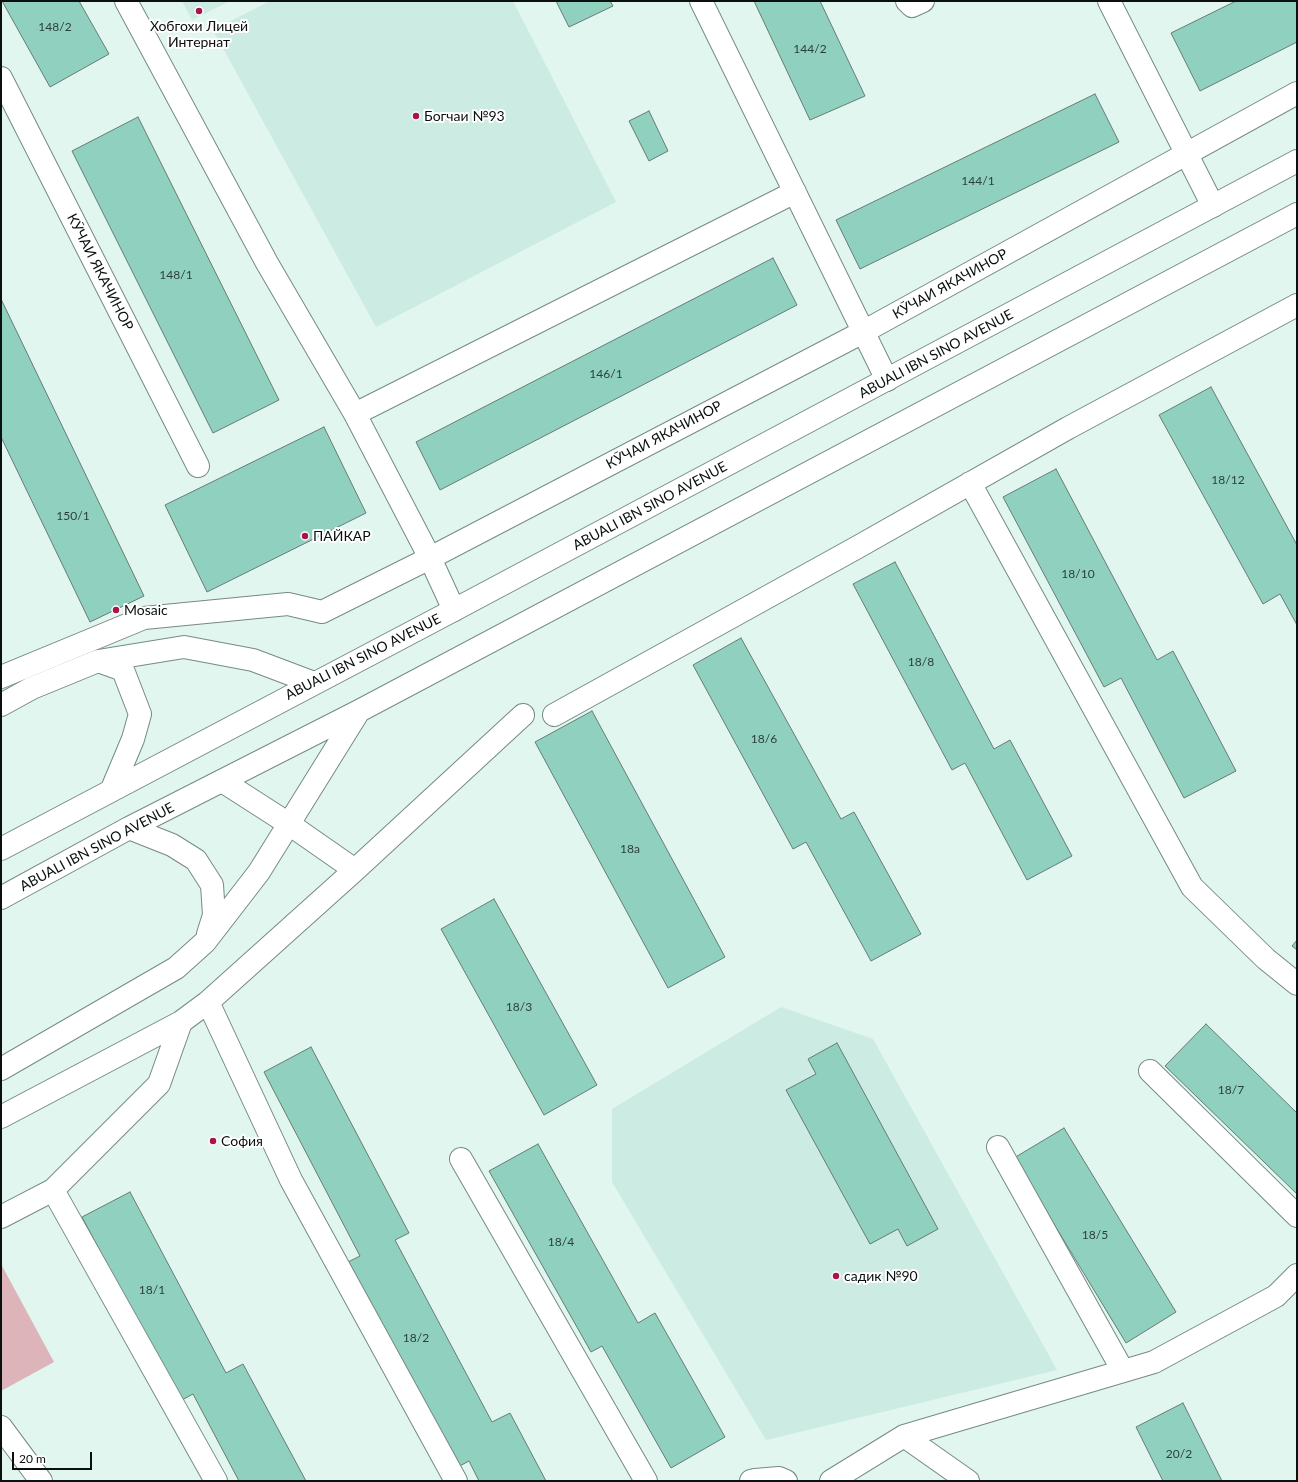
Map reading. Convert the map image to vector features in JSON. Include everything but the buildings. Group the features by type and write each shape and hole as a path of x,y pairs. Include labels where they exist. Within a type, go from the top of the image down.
{"main road":[{"path":"126,1 267,263 355,414 430,558 454,610"},
{"path":"701,1 887,380"},
{"path":"907,1 912,6 923,1"},
{"path":"1109,1 1213,206"},
{"name":"КӮЧАИ ЯКАЧИНОР","path":"1,78 198,466"},
{"name":"КӮЧАИ ЯКАЧИНОР","path":"1,677 144,618 288,604 322,612 430,558 863,332 1297,93"},
{"name":"ABUALI IBN SINO AVENUE","path":"1,849 112,789 454,610 1297,161"},
{"path":"355,414 795,192"},
{"name":"ABUALI IBN SINO AVENUE","path":"1,898 129,828 358,711 1297,214"},
{"path":"554,714 849,552 1068,428 1297,305"},
{"path":"970,483 1192,887 1266,959 1297,984"},
{"path":"1,705 32,688 98,661 184,647 253,660 314,683"},
{"path":"98,661 123,670 140,714 133,739 112,789"},
{"path":"1,1069 176,968 205,942 259,872 358,711"},
{"path":"1,1118 181,1022 208,1002 355,870 523,715"},
{"path":"222,780 355,870"},
{"path":"129,828 172,846 196,860 212,886 214,915 205,942"},
{"path":"208,1002 291,1180 456,1481"},
{"path":"1,1216 53,1190 159,1084 181,1022"},
{"path":"1150,1071 1297,1216"},
{"path":"998,1147 1123,1371"},
{"path":"461,1159 646,1481"},
{"path":"53,1190 216,1481"},
{"path":"831,1481 904,1436 1154,1362 1276,1296 1297,1275"},
{"path":"1,1427 41,1481"},
{"path":"904,1436 968,1481"},
{"path":"751,1481 779,1478 786,1481"}],"shaded area":[{"name":"Хобгохи Лицей Интернат","path":"182,1 230,1 192,20"},
{"name":"Богчаи №93","path":"270,1 513,1 616,202 376,327 213,30"},
{"name":"садик №90","path":"781,1007 873,1039 1057,1370 766,1440 612,1182 612,1109"},
{"path":"1,1264 54,1362 1,1391"}],"place":[{"name":"Хобгохи Лицей Интернат","path":"199,11"},
{"name":"Богчаи №93","path":"416,116"},
{"name":"ПАЙКАР","path":"305,536"},
{"name":"Mosaic","path":"116,610"},
{"name":"София","path":"213,1141"},
{"name":"садик №90","path":"836,1276"}]}
